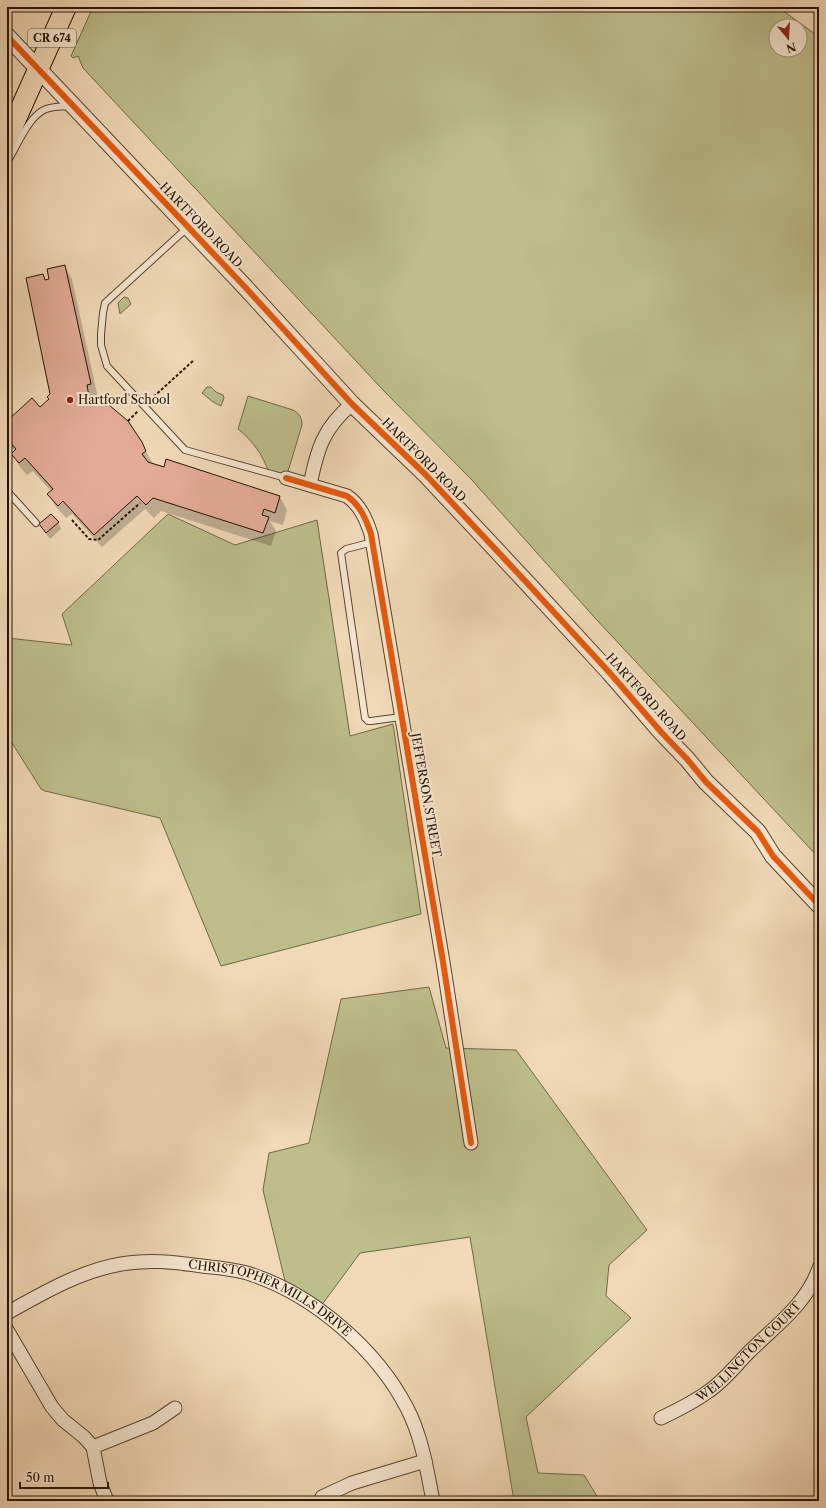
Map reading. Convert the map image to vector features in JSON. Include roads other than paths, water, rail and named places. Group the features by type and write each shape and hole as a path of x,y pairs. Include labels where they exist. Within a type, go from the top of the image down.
{"main road":[{"name":"CR 674","path":"7,139 66,7"}],"street":[{"name":"HARTFORD ROAD","path":"7,36 188,227 352,404 426,474 609,672 706,782 758,832 773,856 819,905"},
{"path":"310,485 315,460 323,438 335,420 352,404"},
{"name":"JEFFERSON STREET","path":"286,478 347,496 354,501 368,522 443,962 471,1142"},
{"name":"CHRISTOPHER MILLS DRIVE","path":"7,1313 75,1278 120,1264 148,1260 176,1262 251,1274 273,1283 304,1298 322,1311 374,1359 390,1378 408,1409 417,1431 425,1460 433,1501"},
{"name":"WELLINGTON COURT","path":"661,1418 694,1401 726,1377 741,1360 799,1304 809,1290 819,1268"},
{"path":"7,1330 52,1407 93,1447 100,1483 107,1501"},
{"path":"93,1447 153,1423 175,1408"},
{"path":"322,1497 352,1483 425,1460"}],"lane":[{"path":"7,162 36,115 47,109 73,106"},
{"path":"188,227 105,303 101,324 102,345 107,366 185,450 286,478"},
{"path":"7,491 36,523"},
{"path":"372,542 346,549 341,554 365,718 368,721 371,721 401,717"}],"place":[{"name":"Hartford School","path":"70,400"}]}
